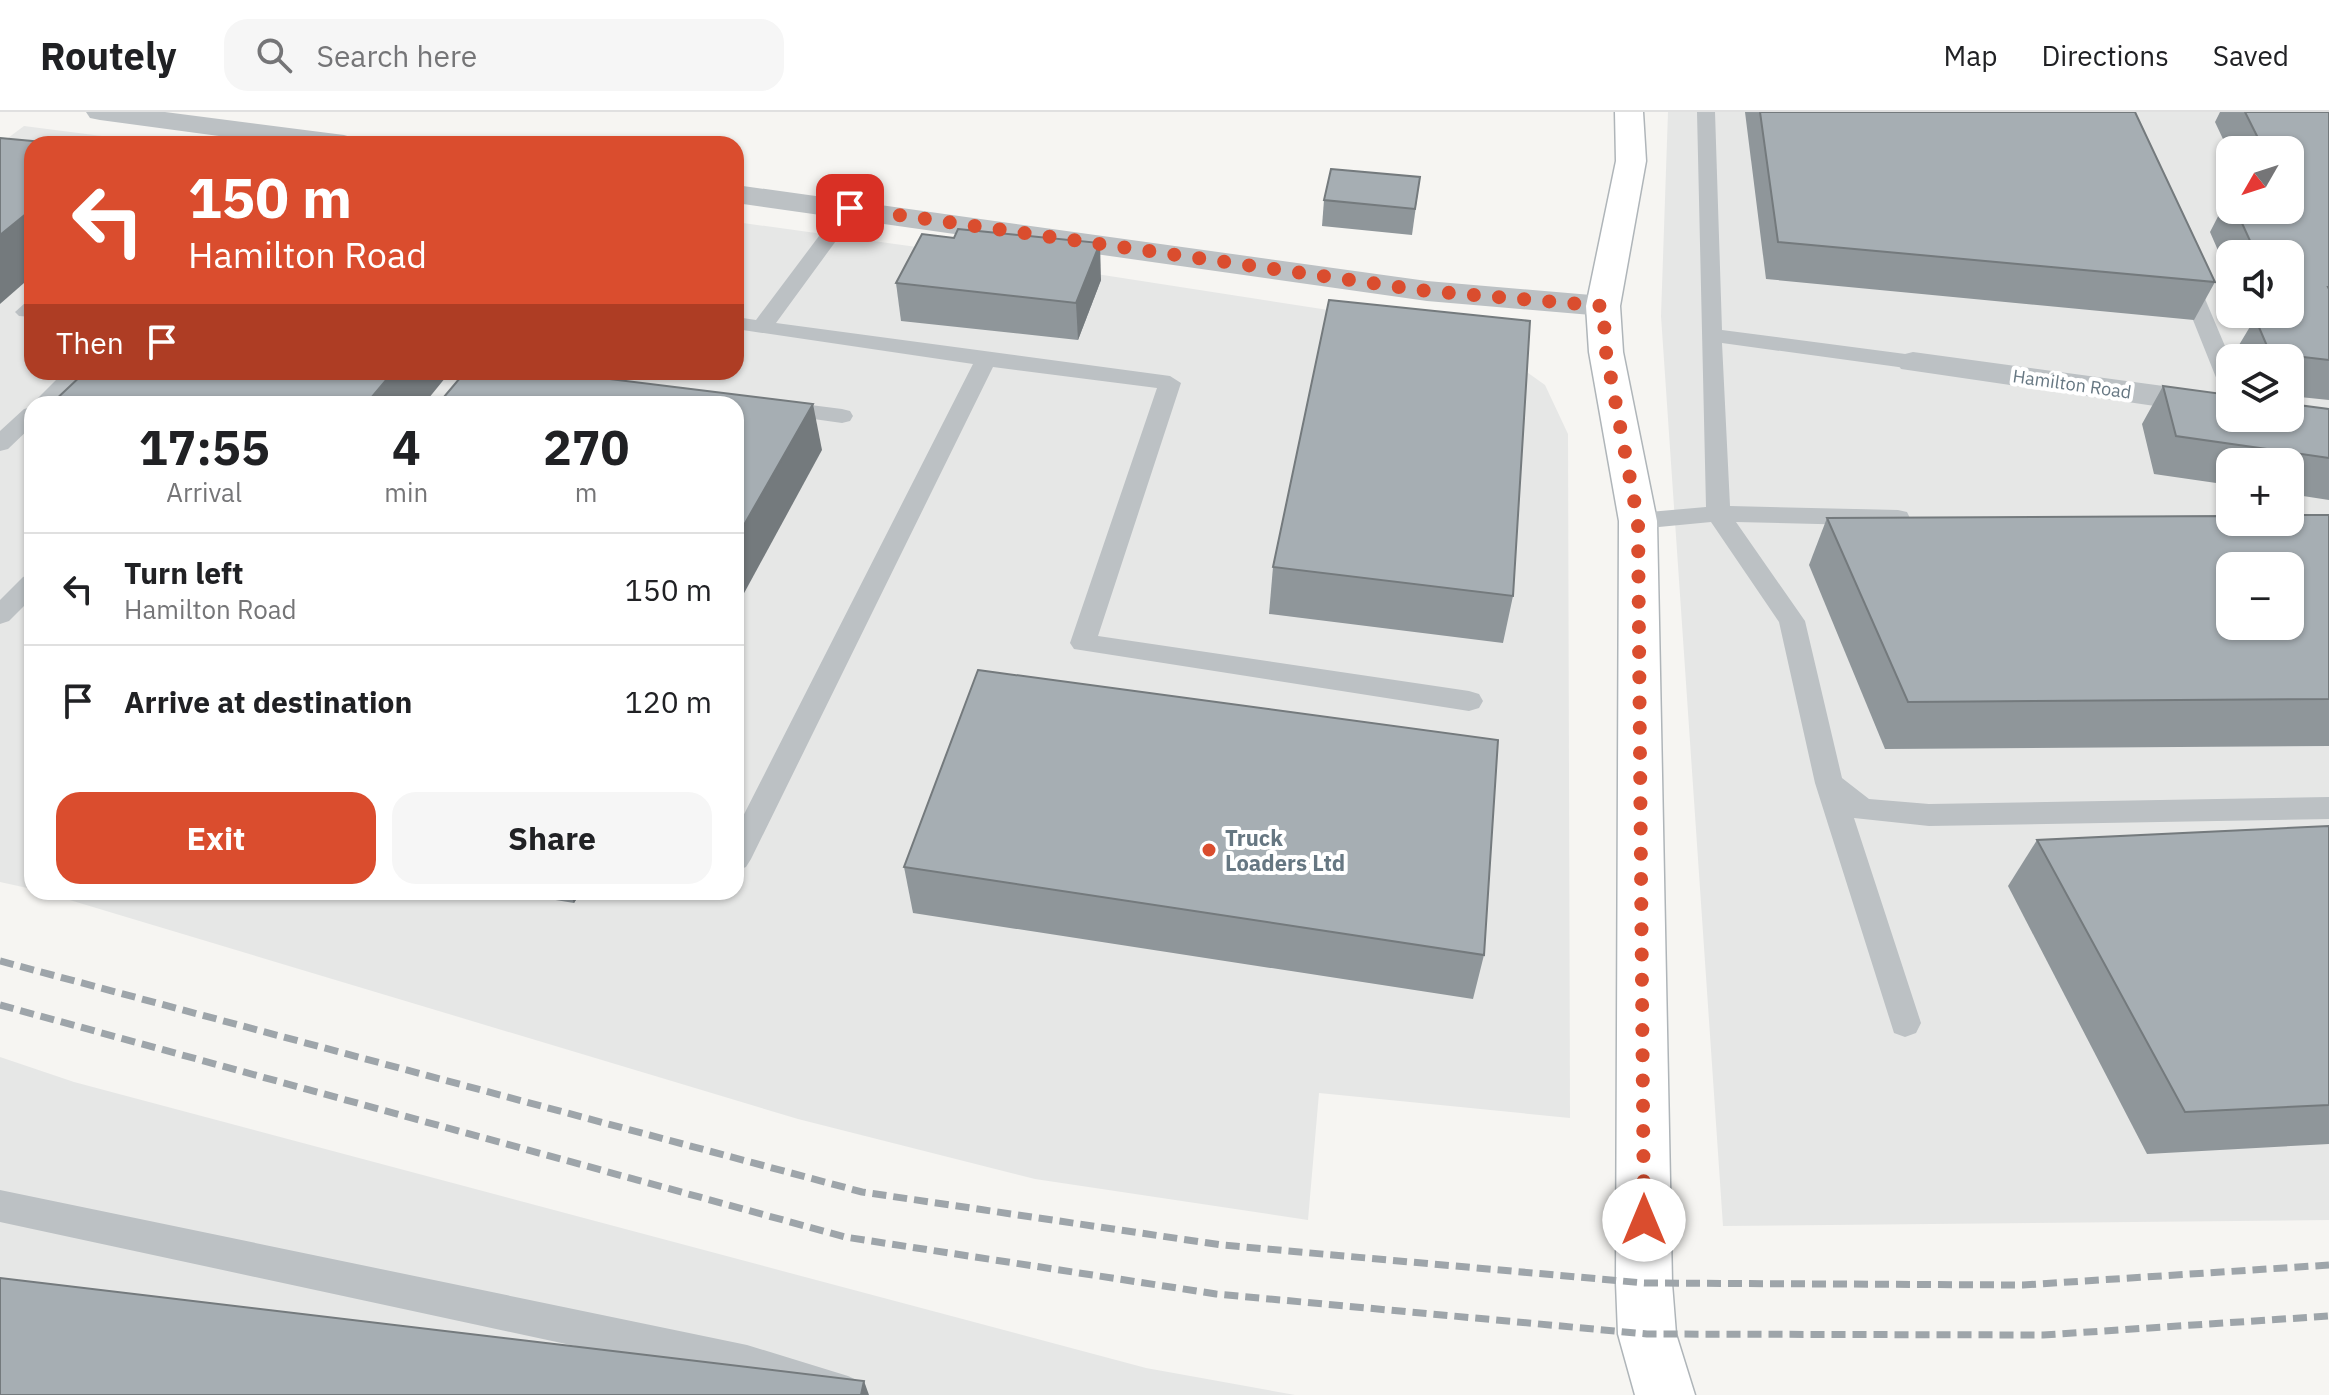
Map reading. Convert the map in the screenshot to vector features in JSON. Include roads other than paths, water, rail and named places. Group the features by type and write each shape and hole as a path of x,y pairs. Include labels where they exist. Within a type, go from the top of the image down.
{"main road":[{"path":"1629,112 1631,161 1603,306 1606,352 1638,521 1644,1283 1647,1334 1665,1395"}],"street":[{"path":"100,112 281,136"},
{"path":"744,195 1427,291 1603,306"},
{"name":"Hamilton Road","path":"1913,362 2216,404"}],"lane":[{"path":"1706,112 1718,514 1792,621 1829,783 1905,1023"},
{"path":"762,327 850,208"},
{"path":"2177,256 2216,351"},
{"path":"744,324 1170,383 1083,643 1469,701"},
{"path":"1711,335 1913,362"},
{"path":"744,843 986,359"},
{"path":"52,396 68,380"},
{"path":"763,406 842,416"},
{"path":"0,444 24,422"},
{"path":"1638,521 1718,514 1919,519"},
{"path":"0,615 24,591"},
{"path":"1829,783 1862,809 1929,815 2329,808"},
{"path":"0,1206 747,1364 848,1395"}],"railway":[{"path":"0,961 862,1192 1222,1245 1644,1283 2023,1285 2329,1265"},
{"path":"0,1005 845,1237 1216,1294 1647,1334 2043,1335 2329,1316"}],"place":[{"name":"Truck Loaders Ltd","path":"1209,850"}]}
